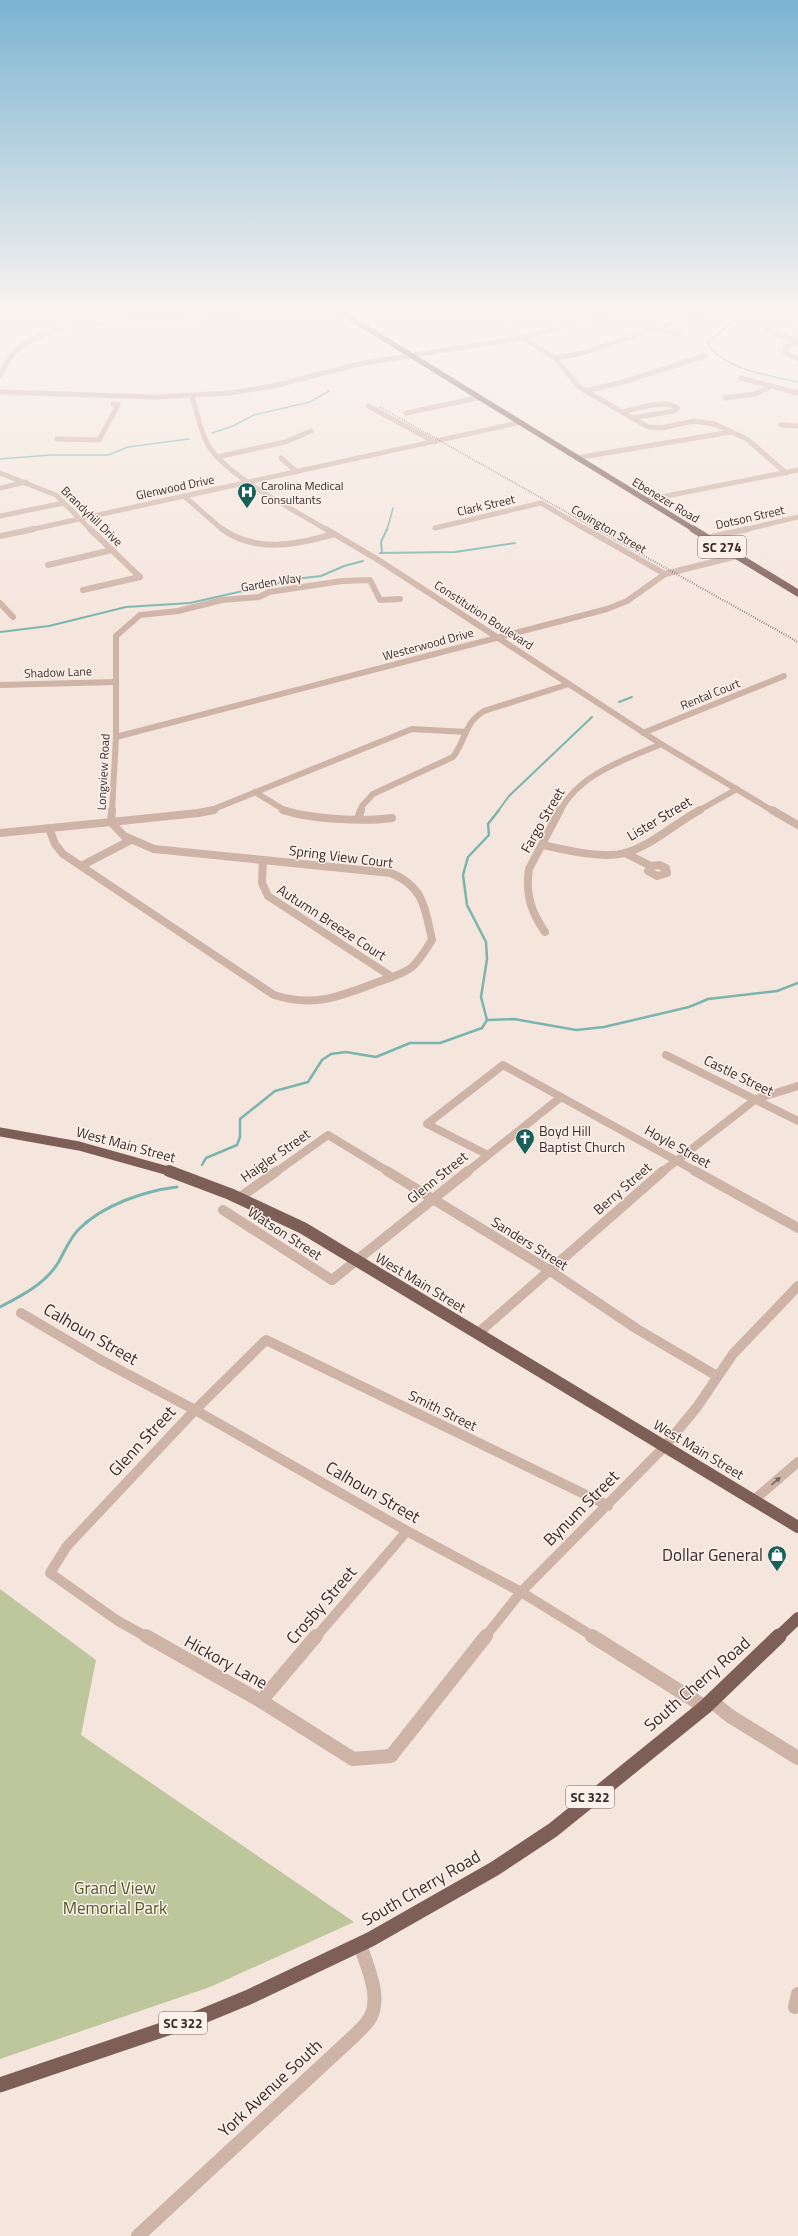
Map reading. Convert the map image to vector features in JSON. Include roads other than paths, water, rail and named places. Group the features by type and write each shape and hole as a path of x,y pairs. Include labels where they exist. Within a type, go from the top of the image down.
{"main road":[{"name":"Ebenezer Road","path":"506,415 798,593"},
{"name":"West Main Street","path":"0,1132 48,1139 115,1154 180,1174 239,1198 303,1228 798,1527"},
{"name":"South Cherry Road","path":"0,2085 203,2016 295,1977 360,1945 494,1869 553,1830 589,1799 708,1704 798,1618"}],"street":[{"path":"57,439 99,440 112,415"},
{"name":"Constitution Boulevard","path":"197,415 204,439 217,457 248,482 499,637 643,733 798,825"},
{"path":"385,415 435,442"},
{"path":"627,415 652,428 699,420 713,423 749,442 772,464 786,473"},
{"path":"632,418 648,415"},
{"name":"Glenwood Drive","path":"0,536 518,423"},
{"path":"781,425 798,426"},
{"path":"217,457 285,442 311,431"},
{"path":"576,458 731,432"},
{"path":"281,458 296,472"},
{"path":"646,500 798,470"},
{"name":"Brandyhill Drive","path":"0,473 46,489 64,503 140,577 83,590"},
{"path":"0,488 26,482"},
{"path":"184,496 227,532 246,541 269,544 288,544 305,542 334,534"},
{"path":"0,516 64,503"},
{"name":"Clark Street","path":"435,528 541,503"},
{"name":"Covington Street","path":"541,503 665,574"},
{"name":"Dotson Street","path":"707,538 798,517"},
{"path":"48,565 112,550"},
{"name":"Westerwood Drive","path":"116,737 621,605 665,574 737,556"},
{"name":"Garden Way","path":"116,682 116,636 140,614 178,611 219,601 259,597 269,592 342,581 370,580 380,600 400,599"},
{"path":"0,604 13,617"},
{"name":"Rental Court","path":"643,733 784,676"},
{"name":"Shadow Lane","path":"0,685 116,682"},
{"name":"Longview Road","path":"0,833 111,822 116,737 116,682"},
{"path":"358,819 366,800 373,794 453,757 474,717 484,711 568,684"},
{"path":"111,822 198,813 216,809 412,729 429,728 466,732"},
{"name":"Fargo Street","path":"545,932 532,913 526,894 526,881 529,869 565,801 584,781 617,763 661,744"},
{"name":"Lister Street","path":"543,845 589,854 625,853 657,838 690,815 737,789"},
{"path":"255,792 273,805 288,811 358,819 384,820 392,818"},
{"name":"Spring View Court","path":"49,828 55,844 63,854 274,995 285,1000 300,1003 321,1002 392,977 411,968 432,940 420,896 415,885 405,878 391,873 154,849 131,840 116,830 111,822"},
{"path":"81,866 131,840"},
{"path":"625,853 651,866"},
{"name":"Autumn Breeze Court","path":"263,860 262,889 268,896 392,977"},
{"name":"Castle Street","path":"666,1056 798,1121"},
{"name":"Hoyle Street","path":"488,1155 427,1124 502,1065 798,1228"},
{"name":"Berry Street","path":"477,1334 675,1161 756,1099 798,1086"},
{"name":"Glenn Street","path":"332,1280 560,1097"},
{"name":"Haigler Street","path":"239,1198 328,1136"},
{"name":"Sanders Street","path":"328,1136 549,1270 638,1329 717,1376"},
{"name":"Watson Street","path":"223,1210 332,1280"},
{"name":"Bynum Street","path":"391,1756 522,1592 608,1506 665,1446 697,1407 717,1376 749,1335 798,1286"},
{"name":"Calhoun Street","path":"21,1313 113,1367 195,1410 407,1531 522,1592 798,1758"},
{"name":"Glenn Street","path":"50,1573 67,1546 195,1410 266,1340"},
{"name":"Smith Street","path":"266,1340 608,1506"},
{"path":"754,1500 798,1462"},
{"name":"Crosby Street","path":"261,1701 407,1531"},
{"name":"Hickory Lane","path":"50,1573 118,1621 261,1701 353,1759 391,1756"},
{"name":"York Avenue South","path":"138,2236 355,2035 370,2018 374,2005 371,1978 360,1945"}],"waterway":[{"path":"212,433 233,426 253,415"},
{"path":"0,459 51,455 108,455 128,447 189,439"},
{"path":"387,530 393,508"},
{"path":"382,552 381,542 387,529"},
{"path":"380,553 455,552 515,543"},
{"path":"0,632 49,626 126,607 190,603 295,579 321,576 344,566 363,561"},
{"path":"619,702 632,697"},
{"path":"498,811 509,796 592,717"},
{"path":"487,1020 481,997 487,959 486,942 467,905 463,875 468,857 489,835 488,824 499,810"},
{"path":"487,1020 514,1019 576,1030 604,1027 689,1007 708,999 777,991 798,983"},
{"path":"202,1165 206,1158 237,1145 240,1137 240,1119 275,1091 308,1082 322,1060 331,1054 346,1052 376,1057 410,1043 440,1043 482,1028 487,1020"},
{"path":"0,1307 32,1289 46,1277 58,1263 70,1241 79,1229 89,1220 125,1200 151,1192 177,1187"}],"railway":[{"path":"395,415 598,530"},
{"path":"596,529 798,642"}],"place":[{"name":"Carolina Medical Consultants","path":"247,509"},
{"name":"Boyd Hill Baptist Church","path":"525,1155"},
{"name":"Dollar General","path":"777,1572"}],"park label":[{"name":"Grand View Memorial Park","path":"115,1898"}]}
